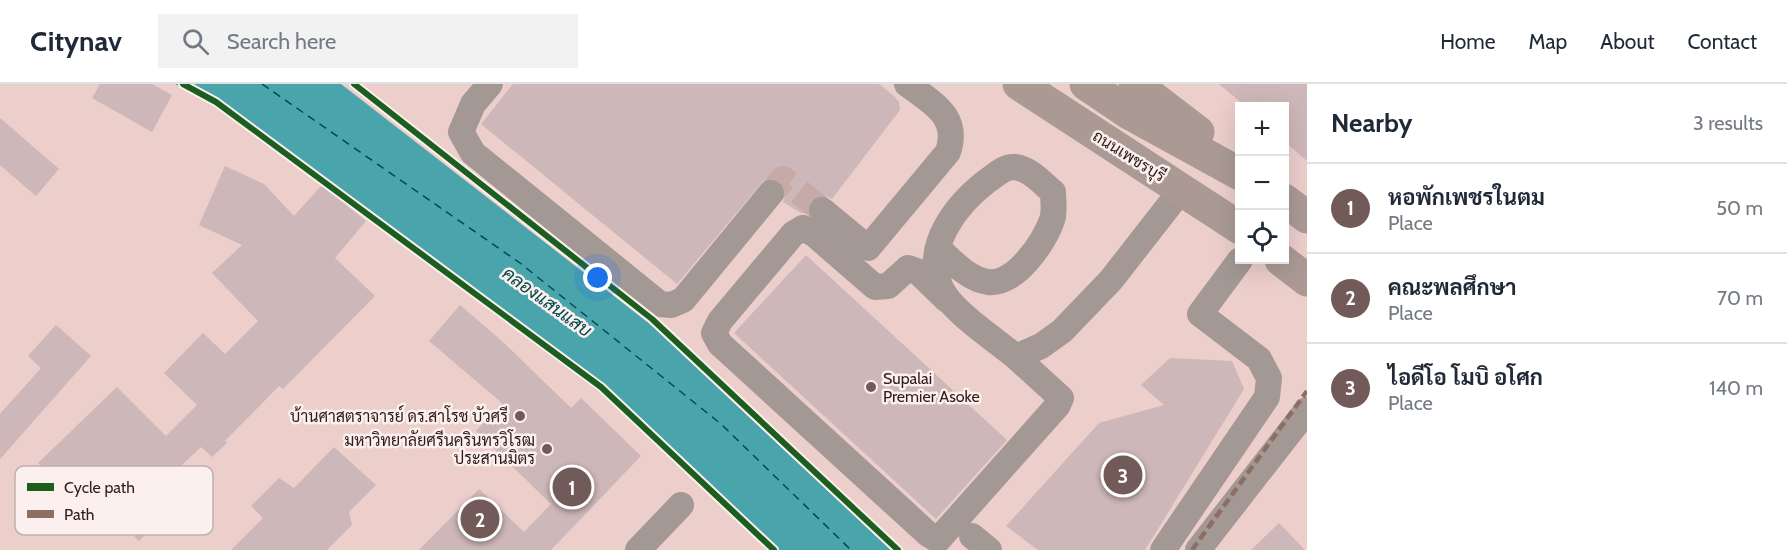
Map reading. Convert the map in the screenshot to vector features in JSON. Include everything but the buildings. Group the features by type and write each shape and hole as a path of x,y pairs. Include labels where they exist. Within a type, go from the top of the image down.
{"main road":[{"name":"ถนนเพชรบุรี","path":"1019,84 1235,223"},
{"name":"ถนนเพชรบุรี","path":"1086,84 1137,92 1235,162"},
{"name":"ถนนเพชรบุรี","path":"1137,92 1235,171"},
{"name":"ถนนเพชรบุรี","path":"1137,92 1235,221"},
{"path":"1289,204 1307,217"},
{"path":"1286,264 1307,280"}],"lane":[{"path":"490,84 473,104 461,132 473,153 660,304 671,305 683,300 771,193"},
{"path":"822,210 868,248 948,152 953,137 950,121 938,108 907,84"},
{"path":"939,249 960,269 975,278 991,282 1016,273 1034,253 1053,218 1053,192 1024,169 1012,167 1002,170 972,193 945,227 939,249 936,270 947,300"},
{"path":"1016,357 1041,346 1062,331 1111,280 1182,189"},
{"path":"803,228 814,234 875,287 888,286 908,268 917,271 947,300 1016,357 1061,398 1036,430 938,540 928,534 728,352 714,333 720,321 793,234 803,228"},
{"path":"1163,550 1267,397 1269,378 1259,359 1200,314 1237,264"},
{"path":"1198,550 1307,410"},
{"path":"638,550 681,506"}],"water":[{"name":"คลองแสนแสบ","path":"175,84 341,84 650,324 891,550 778,550 597,390 214,105"}],"ferry route":[{"path":"262,84 520,263 721,424 851,550"}],"tunnel":[{"path":"771,193 783,179 822,210"}],"marked path":[{"path":"1192,550 1307,391"}],"cycle path":[{"path":"183,84 216,102 601,387 774,550"},
{"path":"354,84 652,319 898,550"}],"place":[{"name":"Supalai Premier Asoke","path":"871,387"},
{"name":"บ้านศาสตราจารย์ ดร.สาโรช บัวศรี","path":"520,416"},
{"name":"มหาวิทยาลัยศรีนครินทรวิโรฒ ประสานมิตร","path":"547,449"},
{"name":"ไอดีโอ โมบิ อโศก","path":"1123,475"},
{"name":"หอพักเพชรในตม","path":"572,487"},
{"name":"คณะพลศึกษา","path":"480,519"}]}
